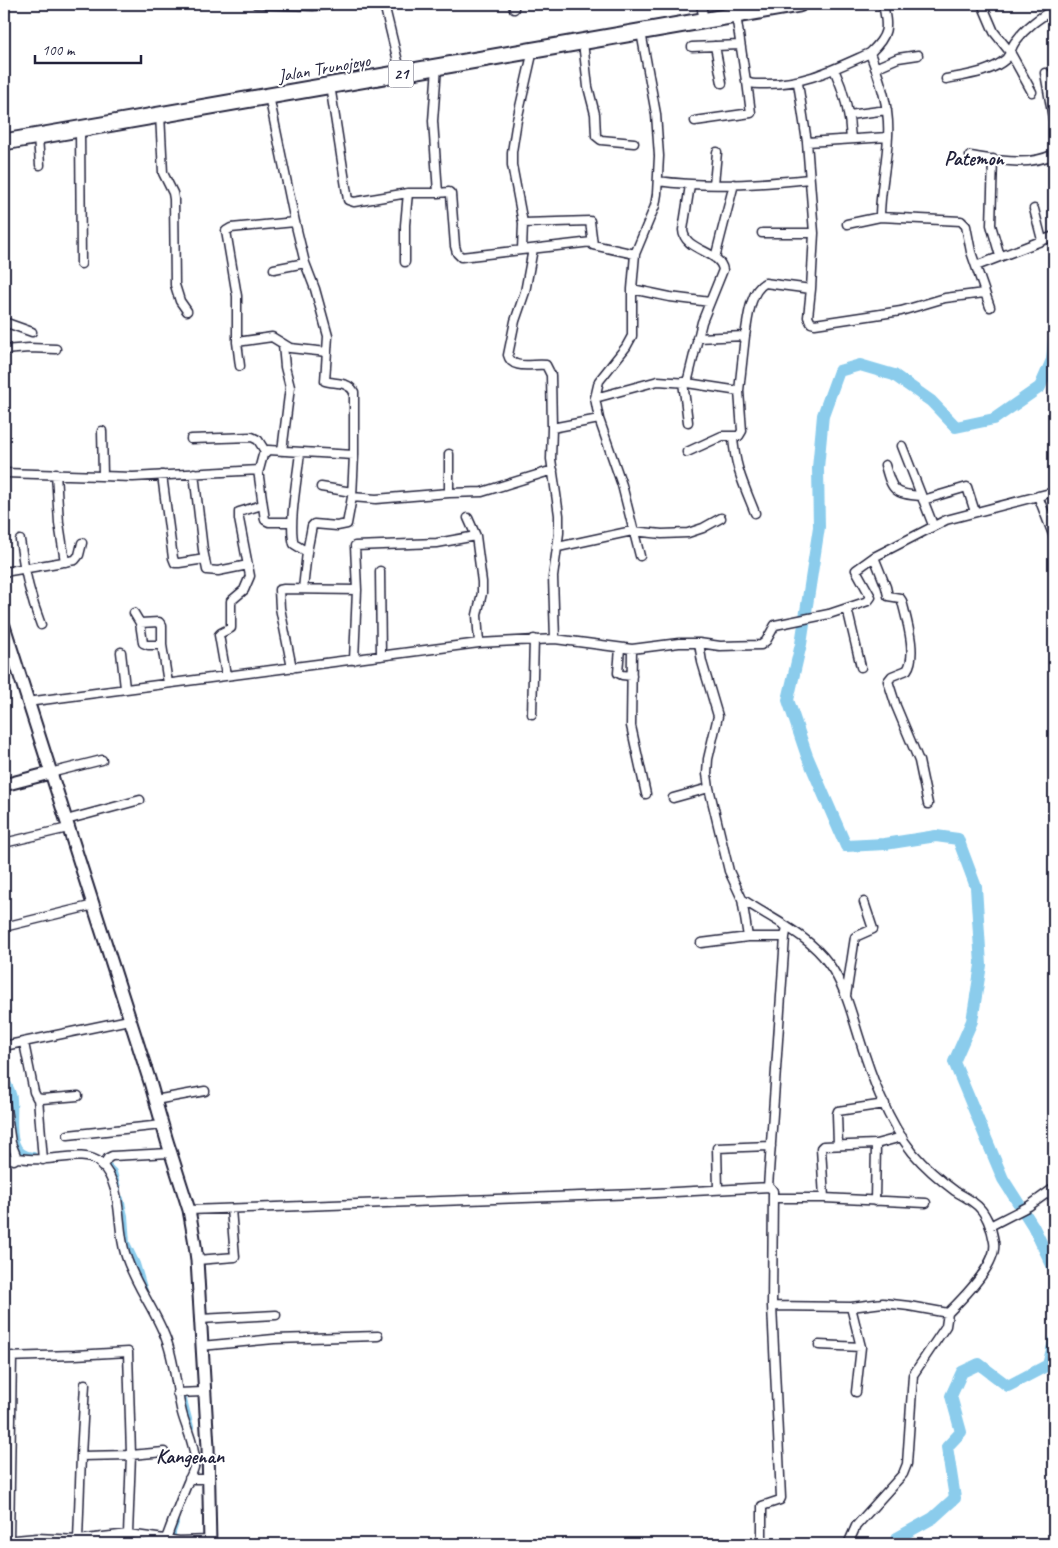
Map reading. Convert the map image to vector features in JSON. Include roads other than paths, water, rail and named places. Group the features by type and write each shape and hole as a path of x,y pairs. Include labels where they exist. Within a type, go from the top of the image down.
{"highway":[{"name":"Jalan Trunojoyo","path":"4,134 748,4"},
{"name":"Jalan Trunojoyo","path":"4,142 330,86 398,64 438,67 641,32 702,12 736,15 798,4"}],"main road":[{"path":"4,626 94,905 189,1210 197,1260 204,1392 197,1479 210,1542"},
{"path":"4,784 50,773"}],"street":[{"path":"256,4 332,4"},
{"path":"384,4 398,64"},
{"path":"747,82 771,85 798,82 870,54 886,30 887,24 883,4"},
{"path":"982,4 994,32 1010,52 1032,92"},
{"path":"946,79 987,70 1005,59 1015,42 1029,25 1054,9 1052,4"},
{"path":"695,121 751,113 736,15"},
{"path":"640,556 632,531 622,485 599,420 595,398 599,381 626,347 632,336 632,289 635,254 655,206 659,156 656,114 641,32"},
{"path":"583,42 588,87 595,114 596,136 599,140 634,143"},
{"path":"692,47 740,45"},
{"path":"715,46 722,82"},
{"path":"522,250 522,223 512,152 517,120 533,50"},
{"path":"870,54 887,110 888,136 880,194 880,218"},
{"path":"875,68 898,58 918,55"},
{"path":"438,67 433,121 438,193"},
{"path":"834,69 849,115 851,139"},
{"path":"1045,73 1054,124"},
{"path":"798,82 807,142 814,233 808,317 811,323 815,324 901,311 945,298 984,293"},
{"path":"330,86 339,154 348,201 354,202 408,193 449,192 451,194 454,241 457,253 460,256 592,242"},
{"path":"269,96 305,263 328,336 325,382 348,385 354,390 352,495 347,524 337,526 314,524 312,526 304,589"},
{"path":"849,115 887,110"},
{"path":"160,114 163,173 174,199 175,285 182,306 187,311"},
{"path":"80,129 81,264"},
{"path":"807,142 888,136"},
{"path":"38,137 40,165"},
{"path":"714,184 717,152"},
{"path":"970,156 1021,161 1040,159 1054,154"},
{"path":"993,159 991,225 1000,256"},
{"path":"658,181 690,185 809,180"},
{"path":"715,258 734,184"},
{"path":"688,422 685,383 697,338 723,270 721,263 690,242 684,235 683,230 690,185"},
{"path":"405,262 405,225 408,193"},
{"path":"1034,209 1042,240"},
{"path":"846,224 880,218 962,221 966,226 976,266 990,307"},
{"path":"240,366 237,342 237,296 226,231 231,228 295,222"},
{"path":"522,223 590,222 594,246 635,254"},
{"path":"762,233 814,233"},
{"path":"976,266 1054,236"},
{"path":"533,249 525,292 515,322 508,355 509,359 515,364 546,365 551,375 551,447 559,515 558,546 553,577 555,639"},
{"path":"274,269 305,263"},
{"path":"687,452 722,436 733,437 740,435 742,431 739,391 745,336 752,301 762,284 769,283 811,290"},
{"path":"632,289 670,297 710,302"},
{"path":"4,322 32,332"},
{"path":"697,338 745,336"},
{"path":"237,342 272,337 290,348 327,352"},
{"path":"282,451 290,387 285,367 283,345"},
{"path":"4,350 29,348 56,349"},
{"path":"595,398 658,381 739,391"},
{"path":"552,428 599,420"},
{"path":"102,431 103,475"},
{"path":"191,439 252,437 258,440 265,451 258,470 266,522 292,522"},
{"path":"733,437 734,456 738,474 755,513"},
{"path":"902,446 933,525"},
{"path":"265,451 354,455"},
{"path":"300,452 292,522 293,542 302,550 308,552"},
{"path":"449,454 449,493"},
{"path":"885,465 896,490 905,495 922,498 967,487 975,512"},
{"path":"4,472 133,477 258,470"},
{"path":"321,487 376,499 449,493 476,493 553,470"},
{"path":"56,473 59,523 65,562"},
{"path":"194,473 207,569 209,571 248,565"},
{"path":"162,475 173,558 177,563 205,559"},
{"path":"27,702 480,643 555,639 632,649 679,643 720,646 761,645 766,641 774,625 821,616 870,600 870,596 856,570 874,557 933,525 1054,492"},
{"path":"1038,496 1054,537"},
{"path":"226,676 219,636 221,633 232,628 231,602 244,590 250,576 238,519 239,512 262,505"},
{"path":"468,518 476,536 482,589 477,616 480,643"},
{"path":"558,546 632,531 662,534 688,533 721,518"},
{"path":"354,660 357,590 355,545 437,543 476,536"},
{"path":"20,540 24,568 33,604 41,625"},
{"path":"4,572 74,560 78,557 82,543"},
{"path":"874,557 887,588 888,596 900,598 902,601 911,646 911,662 907,670 890,678 888,683 920,761 928,804"},
{"path":"380,571 381,656"},
{"path":"292,668 278,592 281,589 357,590"},
{"path":"847,608 861,667"},
{"path":"134,613 140,623 143,643 162,645"},
{"path":"140,623 160,623 163,628 162,645 168,683"},
{"path":"532,714 534,639"},
{"path":"699,644 702,662 718,716 708,759 707,774 709,788 729,871 742,899 748,937"},
{"path":"620,648 618,673 632,676"},
{"path":"632,649 631,726 646,794"},
{"path":"121,652 125,688"},
{"path":"50,773 102,760"},
{"path":"673,798 709,788"},
{"path":"4,843 140,800"},
{"path":"742,899 787,927 815,948 829,964 846,996 859,1039 885,1104 902,1137 913,1153 938,1178 976,1204 990,1226 995,1246 992,1259 973,1287 948,1314 946,1326 913,1375 907,1464 903,1474 856,1526 848,1544"},
{"path":"846,996 854,940 857,936 873,929 864,902"},
{"path":"4,927 94,905"},
{"path":"768,1187 787,927"},
{"path":"701,943 748,937 785,937"},
{"path":"4,1046 130,1020"},
{"path":"24,1043 34,1092 38,1098 42,1156"},
{"path":"155,1100 205,1091"},
{"path":"4,1095 11,1143 18,1158"},
{"path":"38,1098 78,1096"},
{"path":"838,1145 838,1111 885,1104"},
{"path":"68,1135 162,1125"},
{"path":"824,1198 821,1148 838,1145 876,1144 902,1137"},
{"path":"875,1201 876,1144"},
{"path":"718,1190 717,1148 771,1146"},
{"path":"104,1164 112,1156 170,1153"},
{"path":"4,1157 14,1160 42,1156 93,1158 104,1164 118,1198 123,1244 130,1267 167,1340 180,1392 199,1449 195,1466 197,1479 167,1541"},
{"path":"189,1210 637,1194 768,1187 772,1190 773,1198 772,1306 781,1498 762,1506 762,1544"},
{"path":"990,1226 1029,1206 1054,1188"},
{"path":"773,1198 824,1198 926,1203"},
{"path":"197,1260 235,1256 231,1209"},
{"path":"772,1306 851,1307 883,1303 948,1314"},
{"path":"851,1307 861,1347 856,1392"},
{"path":"200,1319 276,1316"},
{"path":"201,1346 274,1339 378,1336"},
{"path":"819,1345 861,1347"},
{"path":"125,1544 128,1534 131,1455 128,1352 8,1357 6,1541 25,1541 37,1538 78,1540 128,1534 167,1541 210,1542"},
{"path":"78,1540 85,1384"},
{"path":"180,1392 204,1392"},
{"path":"81,1456 164,1452"}],"waterway":[{"path":"1054,340 1052,360 1040,387 994,419 956,427 931,401 894,375 860,365 839,371 823,415 818,468 819,527 801,644 788,700 807,756 846,846 885,844 936,836 958,839 976,887 981,965 972,1021 954,1062 1003,1179 1033,1226 1054,1269"},
{"path":"4,1078 13,1097 15,1143 24,1154 33,1156"},
{"path":"102,1162 113,1172 117,1188"},
{"path":"120,1199 124,1216 126,1243 136,1264 144,1291"},
{"path":"894,1544 897,1538 933,1518 955,1498 947,1447 961,1432 951,1396 962,1372 979,1364 1008,1386 1048,1365 1054,1342"},
{"path":"183,1400 190,1427"},
{"path":"172,1544 172,1532 175,1523"}],"district":[{"name":"Patemon","path":"974,158"},
{"name":"Kangenan","path":"190,1456"}]}
